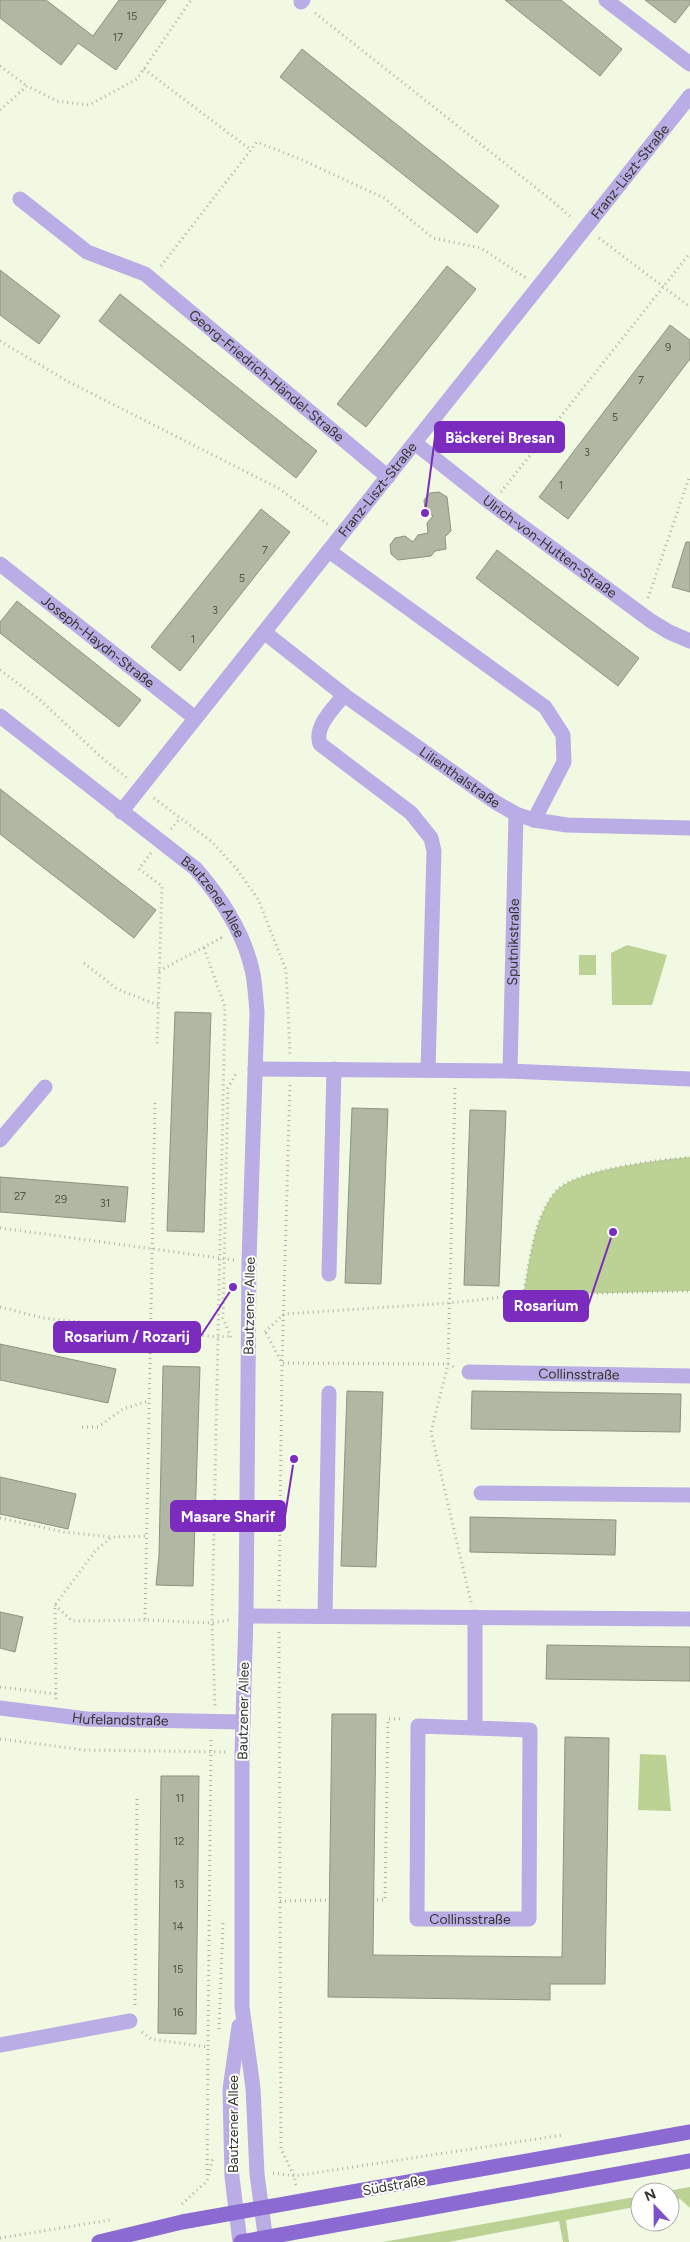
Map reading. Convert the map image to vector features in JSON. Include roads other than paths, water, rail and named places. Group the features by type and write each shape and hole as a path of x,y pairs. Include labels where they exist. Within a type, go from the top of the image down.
{"main road":[{"name":"Südstraße","path":"99,2242 182,2222 690,2132"},
{"name":"Südstraße","path":"240,2242 266,2241 690,2161"}],"street":[{"path":"606,0 690,64"},
{"name":"Franz-Liszt-Straße","path":"121,812 690,96"},
{"name":"Georg-Friedrich-Händel-Straße","path":"20,199 87,252 148,277 388,477"},
{"name":"Ulrich-von-Hutten-Straße","path":"415,443 492,504 642,614 669,632 690,641"},
{"path":"329,551 545,707 564,735 564,762 534,820"},
{"name":"Joseph-Haydn-Straße","path":"0,564 195,718"},
{"name":"Lilienthalstraße","path":"264,632 344,695 489,798 516,814 534,820 567,825 690,828"},
{"path":"344,695 322,724 318,736 320,744 412,813 431,838 434,851 428,1070"},
{"name":"Bautzener Allee","path":"0,716 196,869 216,892 242,942 252,973 257,1012 248,1067 248,1334 236,1722 242,2007 253,2088 257,2174 266,2241"},
{"name":"Sputnikstraße","path":"510,1071 516,814"},
{"path":"248,1067 510,1071 690,1079"},
{"path":"329,1274 334,1069"},
{"path":"0,1140 45,1087"},
{"name":"Collinsstraße","path":"469,1372 690,1376"},
{"path":"325,1616 330,1393"},
{"path":"481,1493 690,1495"},
{"path":"239,1617 690,1618"},
{"path":"475,1617 475,1728"},
{"name":"Hufelandstraße","path":"0,1708 87,1719 236,1722"},
{"name":"Collinsstraße","path":"418,1726 475,1728 530,1730 529,1918 417,1919 418,1726"},
{"name":"Bautzener Allee","path":"240,2242 232,2178 230,2089 242,2007"},
{"path":"0,2045 130,2021"}],"place":[{"name":"Bäckerei Bresan","path":"425,513"},
{"name":"Rosarium","path":"613,1232"},
{"name":"Rosarium / Rozarij","path":"233,1287"},
{"name":"Masare Sharif","path":"294,1459"}]}
